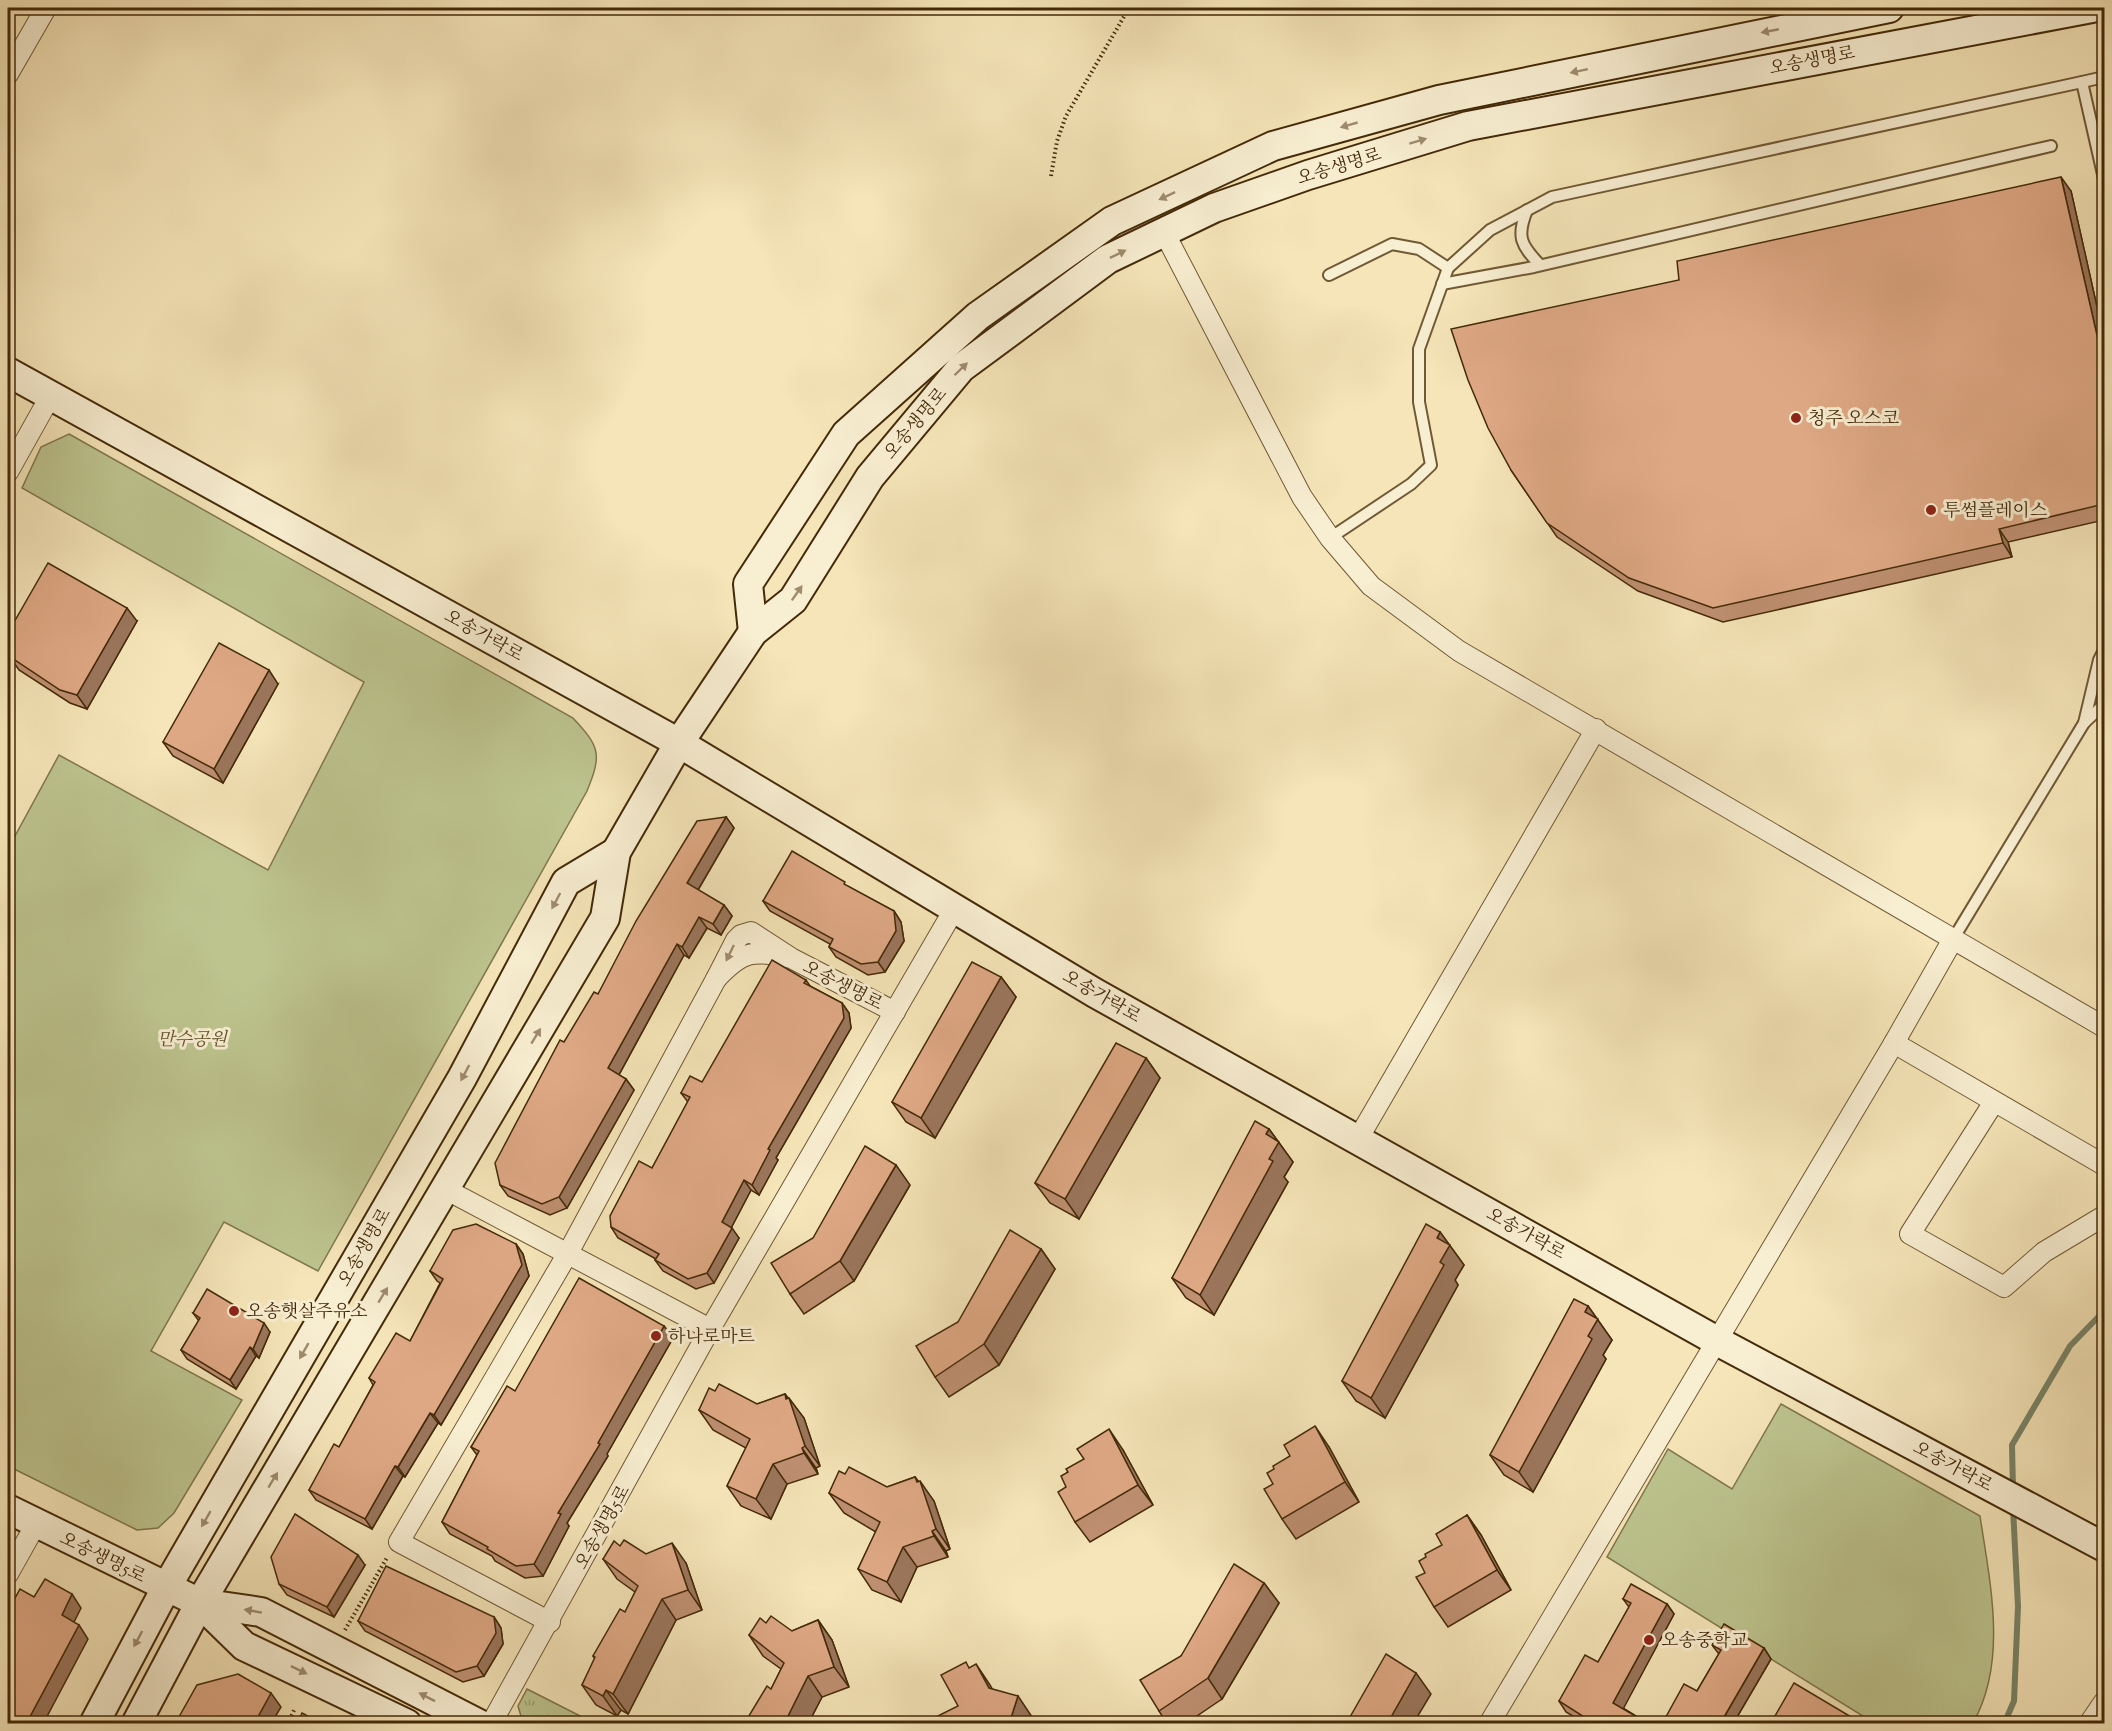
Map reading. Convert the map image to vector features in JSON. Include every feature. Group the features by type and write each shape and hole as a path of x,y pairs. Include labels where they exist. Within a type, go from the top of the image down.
{"street":[{"path":"8,74 46,8"},
{"name":"오송생명로","path":"753,632 748,584 846,434 978,316 1112,221 1273,146 1439,100 1889,8"},
{"name":"오송생명로","path":"136,1724 200,1603 605,918 616,852 679,743 753,632 793,600 870,477 961,368 1108,259 1214,208 1308,175 1468,126 2092,8"},
{"path":"1164,232 1302,496 1330,538 1371,586 1459,651 2104,1027"},
{"name":"오송가락로","path":"8,372 679,743 1095,993 1717,1341 2104,1547"},
{"path":"8,472 51,395"},
{"path":"1358,1139 1596,729"},
{"name":"오송생명로","path":"94,1724 166,1588 462,1078 566,882 616,852"},
{"path":"445,1189 710,1329 954,908"},
{"name":"오송생명로","path":"399,1542 568,1253 736,940 746,933 757,935 791,958 895,1012"},
{"path":"1489,1724 1894,1043 1952,940"},
{"path":"1894,1043 2104,1165"},
{"path":"1994,1102 1910,1234 2004,1287 2044,1252 2104,1216"},
{"name":"오송생명5로","path":"491,1724 550,1622 710,1329"},
{"name":"오송생명5로","path":"8,1509 200,1603 261,1611 479,1724"},
{"path":"8,1574 36,1524"},
{"path":"399,1542 550,1622"},
{"name":"오송생명5로","path":"200,1603 244,1646 407,1724"},
{"path":"2089,1724 2104,1702"}],"lane":[{"path":"1330,538 1411,484 1431,465 1419,402 1419,349 1448,268 1490,230 1552,197 2104,77"},
{"path":"2082,82 2104,179"},
{"path":"1442,284 1540,265 2051,146"},
{"path":"1527,210 1520,228 1523,247 1540,265"},
{"path":"1329,275 1392,244 1419,249 1448,268"},
{"path":"2084,723 2099,660 2104,650"},
{"path":"1952,940 2084,723 2104,704"}],"path":[{"path":"1050,176 1057,141 1066,116 1129,8"},
{"path":"343,1633 380,1568 399,1542"},
{"path":"288,1724 294,1710"}],"green space":[{"name":"만수공원","path":"69,434 573,718 589,736 596,752 595,768 587,791 318,1271 224,1222 151,1351 242,1400 174,1513 158,1528 137,1530 8,1466 8,849 59,755 268,870 364,682 22,488 41,447"},
{"path":"1781,1404 1980,1516 1991,1595 1993,1648 1984,1699 1973,1723 1874,1723 1607,1557 1668,1449 1732,1489"},
{"path":"527,1689 594,1723 523,1723 518,1706"}],"building":[{"name":"청주 오스코","path":"2061,177 2104,366 2104,504 1999,529 2003,543 1713,608 1629,578 1547,523 1511,470 1488,428 1468,380 1451,329 1679,280 1677,261"},
{"path":"48,563 127,608 77,695 60,690 9,656 9,631"},
{"path":"219,643 269,670 214,769 163,742"},
{"path":"726,817 687,883 724,905 713,924 699,917 682,947 677,944 608,1068 626,1079 559,1197 542,1204 500,1185 495,1163 560,1040 564,1042 594,992 598,994 636,921 697,821"},
{"path":"792,851 845,882 844,884 894,911 896,931 878,962 861,964 829,947 833,939 763,901"},
{"path":"772,960 806,980 804,983 842,1003 844,1018 768,1149 770,1150 752,1185 744,1180 722,1222 732,1228 707,1273 688,1279 655,1260 659,1254 611,1227 610,1216 639,1161 652,1168 690,1097 681,1093 690,1076 702,1082"},
{"path":"972,962 1001,977 921,1118 892,1102"},
{"path":"1116,1043 1146,1058 1065,1199 1035,1183"},
{"path":"1255,1121 1269,1129 1266,1134 1279,1142 1269,1159 1273,1161 1200,1295 1172,1278"},
{"path":"865,1146 896,1165 840,1261 790,1294 771,1263 813,1238"},
{"path":"476,1224 516,1244 522,1265 434,1415 430,1413 398,1467 395,1466 365,1519 309,1490 334,1444 339,1447 375,1382 369,1378 396,1333 410,1341 443,1279 430,1271 453,1230"},
{"path":"1426,1224 1440,1232 1437,1238 1450,1245 1440,1262 1444,1265 1371,1398 1342,1381"},
{"path":"1010,1230 1041,1249 984,1344 935,1377 916,1346 958,1322"},
{"path":"579,1278 664,1326 598,1443 600,1444 558,1513 561,1514 534,1564 516,1566 487,1549 488,1547 442,1522 479,1451 471,1447 507,1386 515,1391"},
{"path":"207,1289 264,1323 253,1349 250,1347 230,1380 181,1350 200,1318 193,1313"},
{"path":"1574,1299 1588,1306 1585,1312 1598,1319 1588,1336 1592,1339 1519,1472 1490,1455"},
{"path":"719,1384 757,1404 785,1394 786,1399 789,1398 805,1446 802,1448 804,1453 773,1464 756,1499 727,1486 750,1439 699,1410 709,1388 715,1391"},
{"path":"1315,1426 1345,1482 1282,1519 1264,1489 1273,1484 1267,1473 1274,1469 1273,1466 1290,1456 1284,1445"},
{"path":"1109,1429 1138,1485 1075,1522 1058,1492 1066,1487 1061,1476 1068,1472 1066,1469 1084,1459 1077,1449"},
{"path":"849,1467 887,1487 915,1477 917,1482 920,1481 936,1529 932,1531 934,1536 903,1547 887,1582 858,1569 880,1522 829,1493 839,1471 845,1474"},
{"path":"295,1514 358,1555 327,1607 279,1584 271,1557"},
{"path":"1467,1515 1497,1570 1434,1607 1416,1577 1425,1573 1419,1561 1426,1557 1425,1554 1442,1545 1436,1534"},
{"path":"624,1540 646,1554 672,1543 688,1590 662,1599 613,1694 606,1690 603,1696 582,1685 595,1657 593,1656 620,1609 625,1612 638,1586 603,1559 614,1541 620,1546"},
{"path":"1234,1564 1264,1583 1208,1678 1159,1711 1140,1680 1181,1656"},
{"path":"386,1566 494,1617 496,1633 477,1666 456,1672 358,1621"},
{"path":"45,1579 72,1594 62,1615 79,1625 26,1724 8,1724 8,1611 20,1589 34,1597"},
{"path":"1631,1584 1667,1604 1613,1703 1649,1724 1595,1724 1559,1701 1585,1655 1598,1662 1631,1603 1623,1599"},
{"path":"771,1616 792,1631 818,1620 834,1667 808,1676 784,1724 744,1724 767,1686 771,1689 784,1663 749,1635 760,1618 766,1623"},
{"path":"1724,1624 1764,1648 1720,1724 1662,1724 1684,1684 1697,1691 1721,1650 1712,1645"},
{"path":"1386,1654 1416,1673 1387,1724 1346,1724"},
{"path":"966,1662 969,1668 976,1664 989,1688 1018,1696 1009,1724 929,1724 928,1721 958,1706 941,1675"},
{"path":"238,1674 271,1693 254,1724 175,1724 197,1685"},
{"path":"1794,1683 1863,1724 1787,1724 1775,1716"},
{"path":"302,1713 322,1724 297,1724"}],"waterway":[{"path":"2013,1489 2012,1445 2070,1346 2104,1311"},
{"path":"2004,1724 2014,1701 2018,1606 2013,1508"}],"place":[{"name":"청주 오스코","path":"1796,418"},
{"name":"투썸플레이스","path":"1931,510"},
{"name":"오송햇살주유소","path":"234,1311"},
{"name":"하나로마트","path":"656,1336"},
{"name":"오송중학교","path":"1649,1640"}]}
